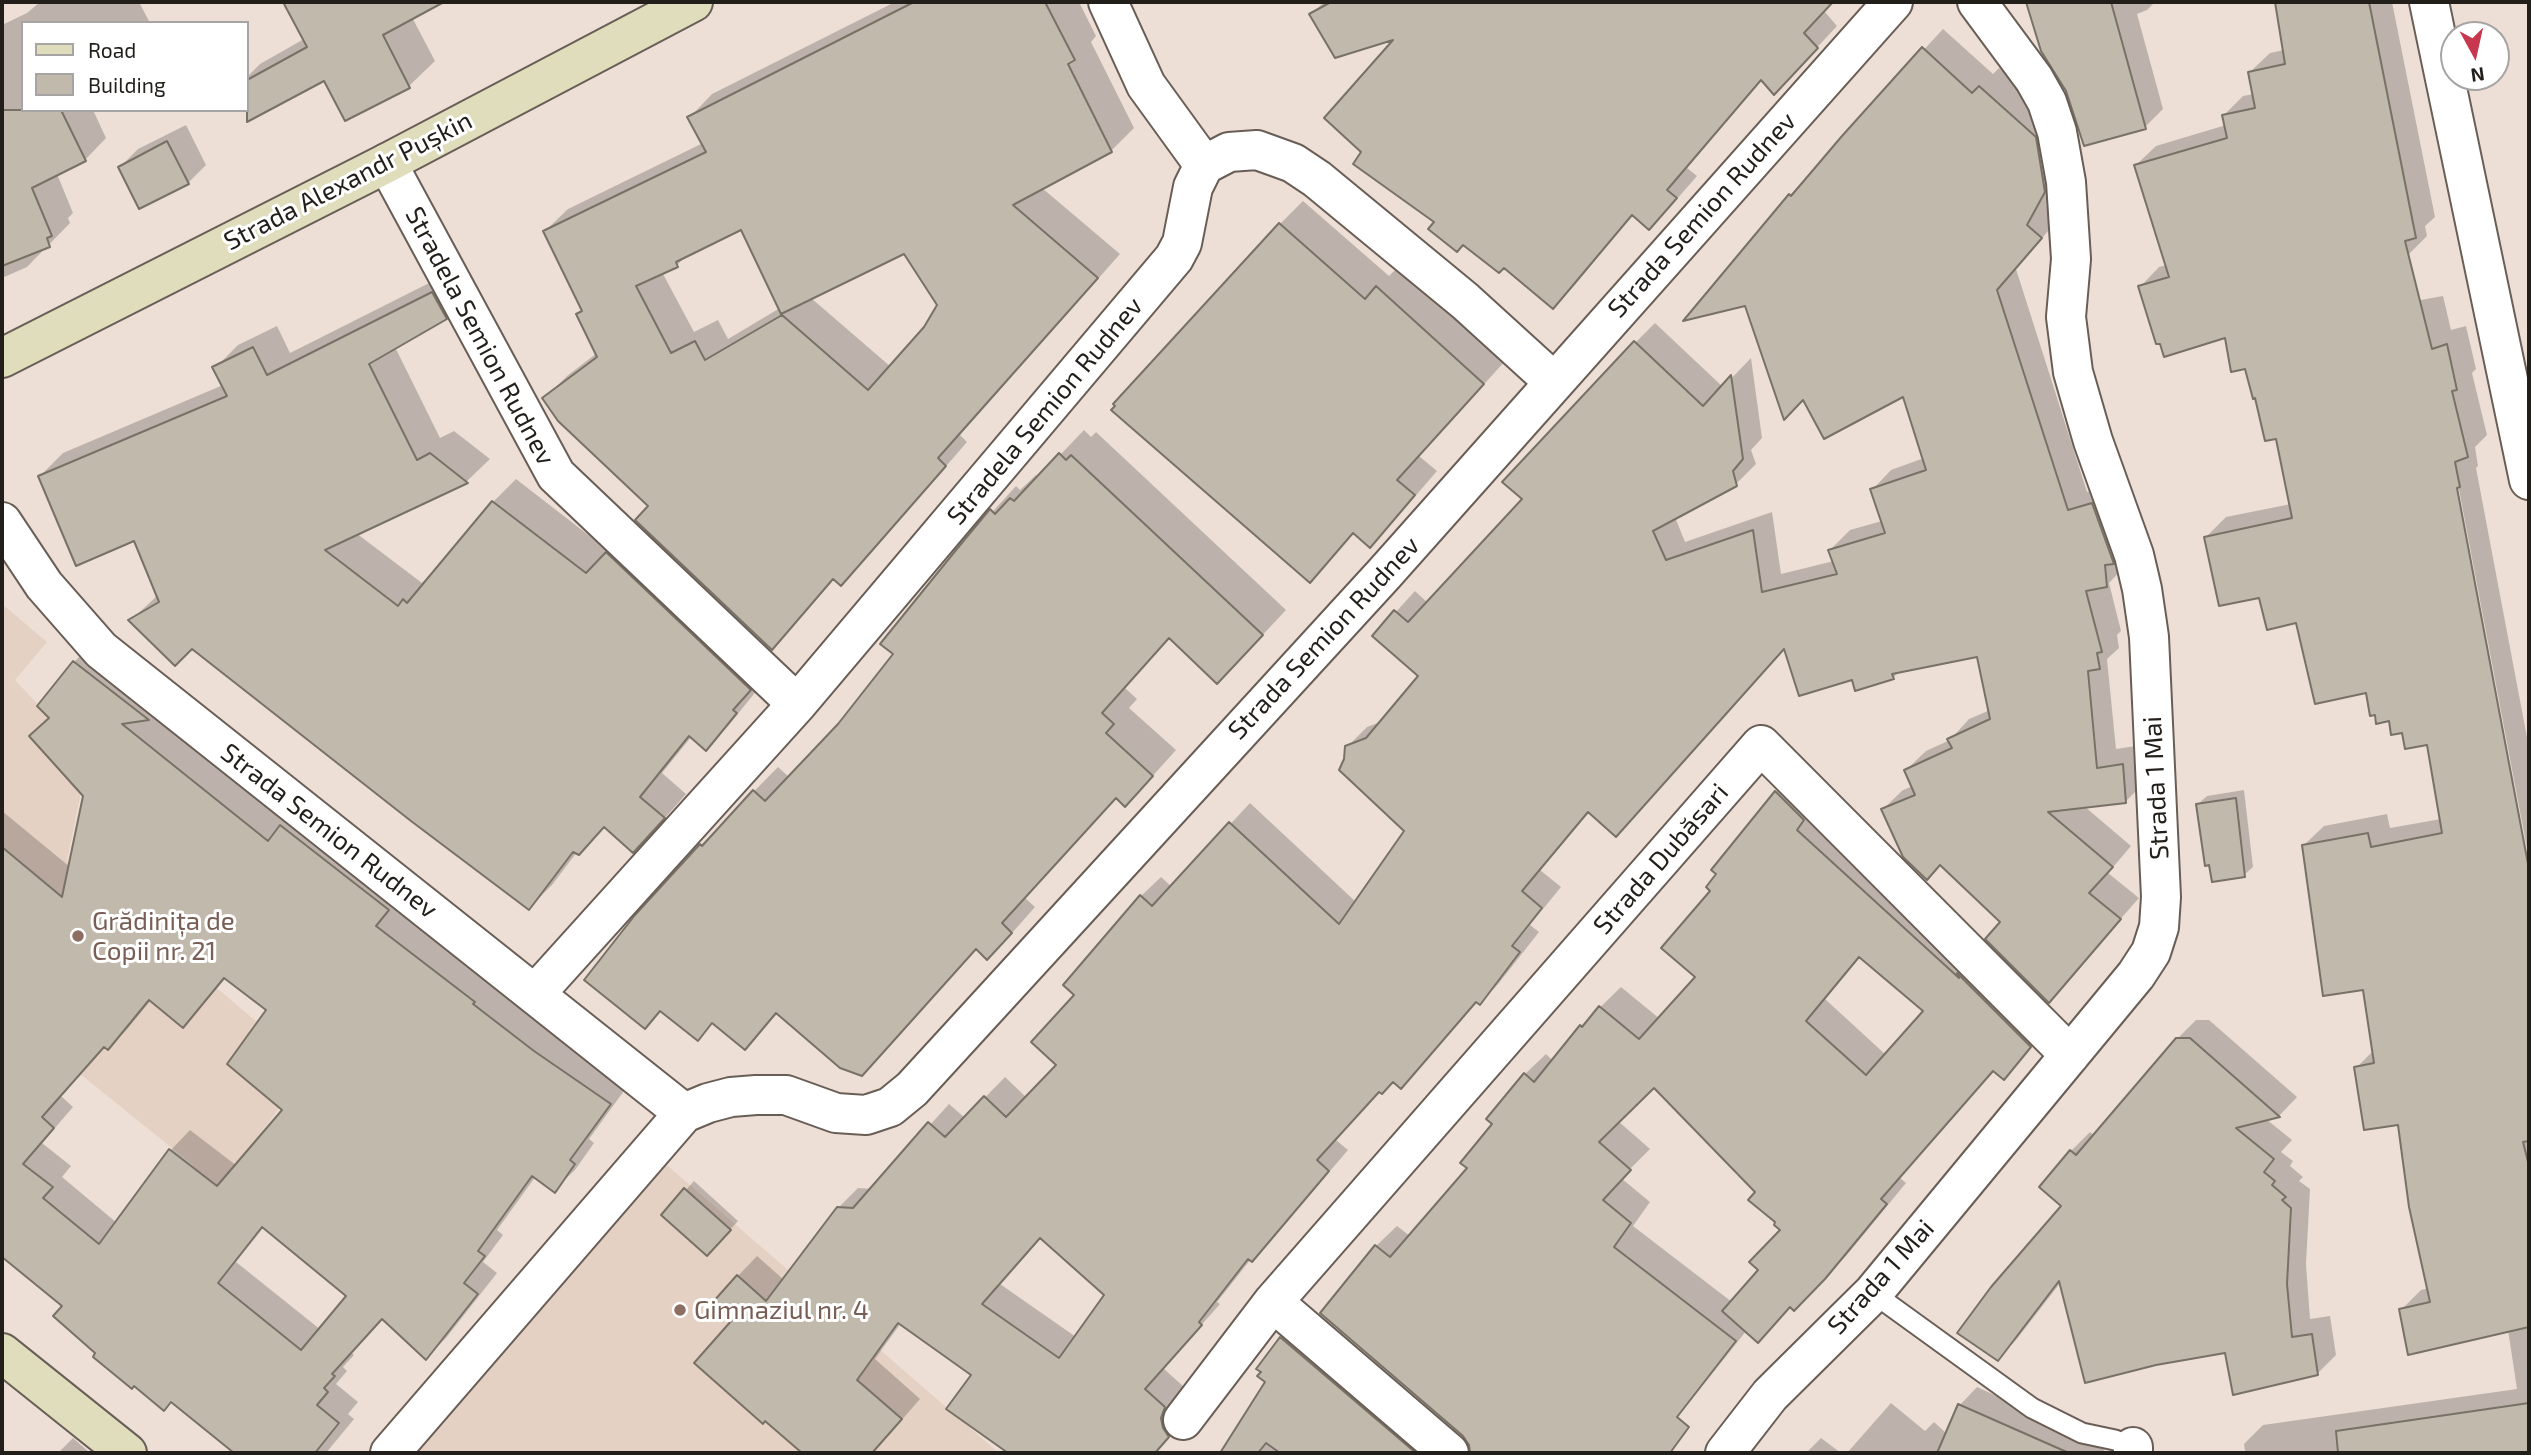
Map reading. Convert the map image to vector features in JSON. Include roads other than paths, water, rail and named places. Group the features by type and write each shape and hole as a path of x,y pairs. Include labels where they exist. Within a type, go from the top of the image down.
{"street":[{"name":"Strada Alexandr Pușkin","path":"2,358 387,163 693,2"},
{"path":"1108,2 1146,85 1204,165 1230,152 1257,150 1293,163 1317,179 1465,301 1554,382"},
{"name":"Strada Semion Rudnev","path":"390,1453 684,1113 708,1102 756,1095 786,1096 836,1113 866,1115 890,1107 912,1089 1384,574 1893,2"},
{"name":"Strada 1 Mai","path":"1725,1453 1770,1395 1873,1293 2070,1055 2136,975 2151,952 2159,928 2161,897 2149,637 2134,555 2093,441 2073,372 2066,317 2071,259 2066,182 2057,132 2047,102 2034,79 1977,2"},
{"path":"2428,2 2529,480"},
{"name":"Stradela Semion Rudnev","path":"387,163 556,475 797,704"},
{"name":"Stradela Semion Rudnev","path":"535,994 797,704 1174,258 1182,243 1193,187 1204,165"},
{"name":"Strada Semion Rudnev","path":"2,522 44,585 101,650 684,1113"},
{"name":"Strada Dubăsari","path":"1183,1420 1273,1302 1761,746 2070,1055"},
{"path":"1273,1302 1449,1453"},
{"path":"2,1353 127,1453"}],"lane":[{"path":"1873,1293 2032,1408 2082,1433 2115,1440 2133,1450"}],"place":[{"name":"Grădinița de Copii nr. 21","path":"78,936"},
{"name":"Gimnaziul nr. 4","path":"680,1310"}]}
